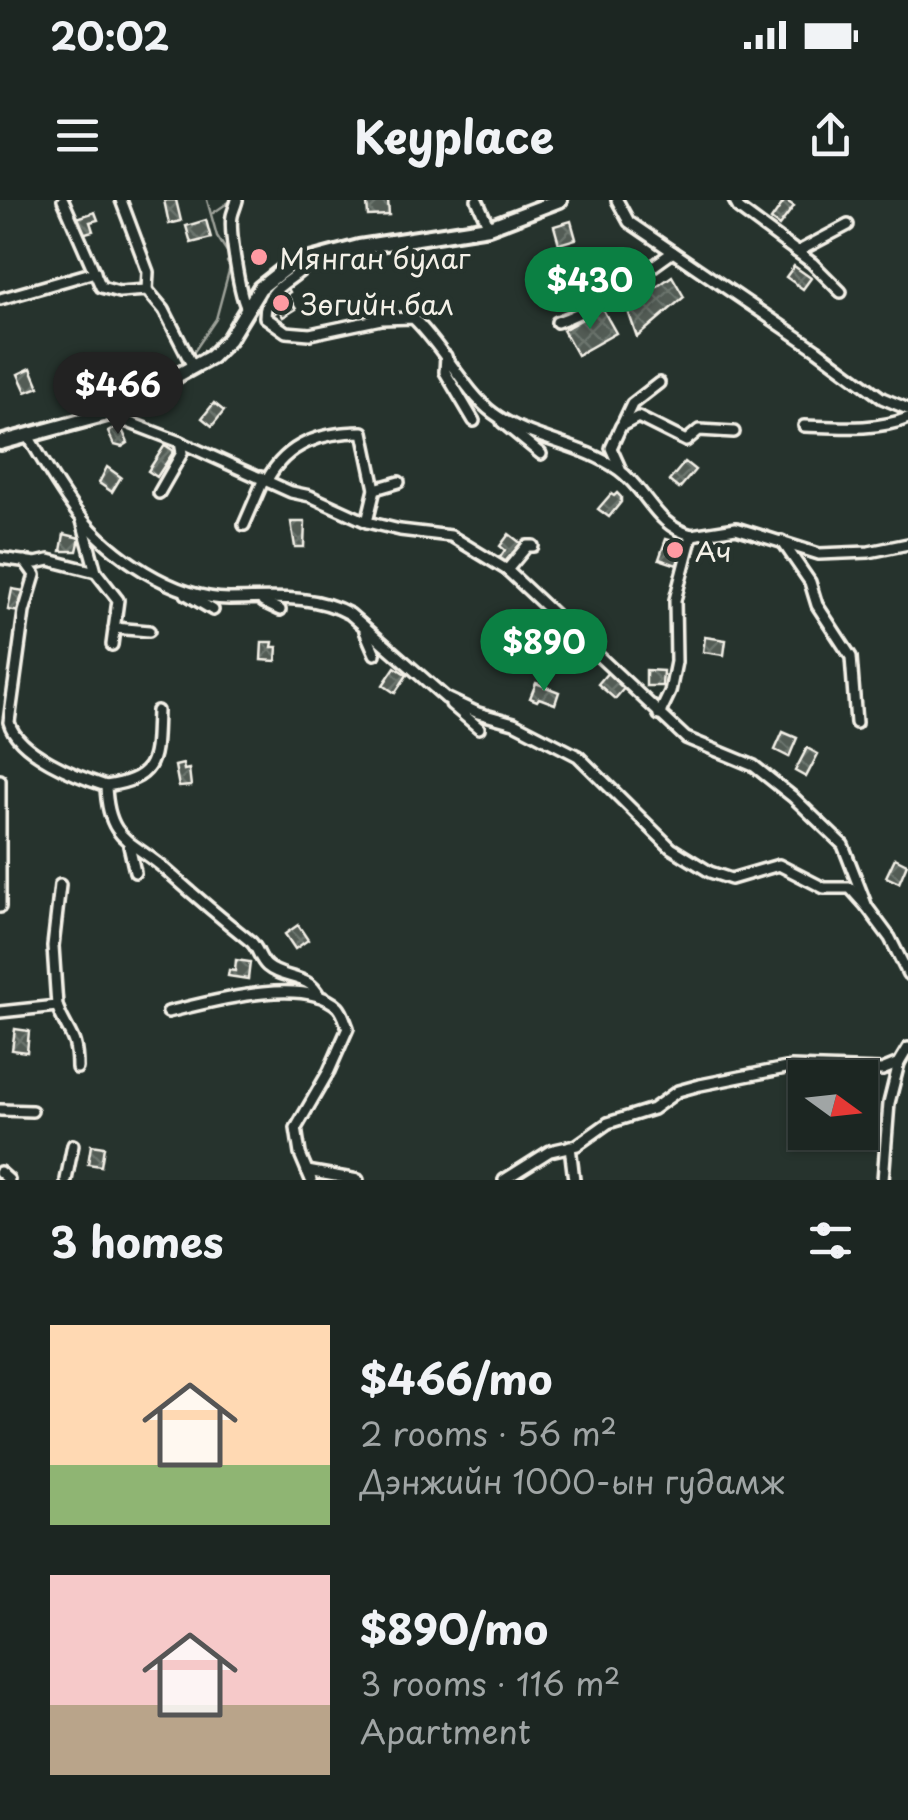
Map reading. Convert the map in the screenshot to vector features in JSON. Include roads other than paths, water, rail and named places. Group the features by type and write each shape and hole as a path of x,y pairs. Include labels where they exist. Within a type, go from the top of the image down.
{"main road":[{"path":"0,443 108,414 212,356 229,339 260,288 306,260 399,239 489,226 560,200"}],"street":[{"path":"64,200 101,287 119,292 147,290"},
{"path":"121,200 148,272 147,290 164,310 193,367"},
{"path":"238,200 231,218 241,301 247,308"},
{"path":"477,200 489,226"},
{"path":"617,200 629,222 882,398 908,408"},
{"path":"734,200 738,209 797,252 841,292"},
{"path":"797,252 848,225"},
{"path":"557,322 626,285 673,252"},
{"path":"306,260 308,264 298,274 275,288 265,307 265,317 286,332 310,334 380,319 413,318 446,354 474,394 541,454"},
{"path":"0,299 95,272"},
{"path":"446,354 445,372 474,421"},
{"path":"621,471 611,448 632,404 659,384"},
{"path":"493,413 621,471 645,495 656,515 676,531 692,535 736,528 819,554 869,552 908,544"},
{"path":"108,414 367,522 451,536 507,570 686,738 754,766 793,797 844,845 867,908"},
{"path":"622,426 638,417 686,441 699,430 734,432"},
{"path":"804,426 842,427 908,418"},
{"path":"244,525 264,478 274,467 295,447 335,432 362,432 375,489 367,522"},
{"path":"28,436 81,517 104,540 144,569 190,593 224,599 304,598 337,606 479,728"},
{"path":"159,493 182,453 180,442"},
{"path":"375,489 399,482"},
{"path":"81,517 96,572 118,600 112,645"},
{"path":"659,714 670,692 676,662 675,600 692,535"},
{"path":"782,540 810,582 816,605 850,657 856,723"},
{"path":"507,570 527,546 532,546"},
{"path":"0,558 36,564 49,560 96,572"},
{"path":"24,561 35,575 17,657 8,722 12,733 31,750 86,780 106,786 135,782 155,755 156,710"},
{"path":"175,583 213,610"},
{"path":"256,598 280,610"},
{"path":"362,624 376,654"},
{"path":"114,628 149,631"},
{"path":"446,698 478,713 514,723 578,756 671,848 710,872 731,879 779,865 824,888 850,888 890,938 908,974"},
{"path":"0,780 0,907"},
{"path":"106,786 108,812 128,843 135,872"},
{"path":"128,843 254,944 268,968 311,983 319,996"},
{"path":"60,885 53,946 58,1006 66,1029 77,1044 77,1068"},
{"path":"168,1012 251,992 319,996 340,1008 348,1028 296,1128 309,1176 358,1180"},
{"path":"0,1012 58,1006"},
{"path":"883,1180 889,1103 908,1048"},
{"path":"504,1180 608,1123 653,1109 678,1091 700,1084 791,1067 882,1070 900,1063"},
{"path":"0,1110 32,1111"},
{"path":"66,1180 73,1145"},
{"path":"570,1146 574,1180"},
{"path":"0,1172 9,1180"}],"waterway":[{"path":"193,353 216,319 231,258 217,236 207,200"},
{"path":"213,213 232,200"}],"place":[{"name":"Мянган булаг","path":"259,257"},
{"name":"Зөгийн бал","path":"281,303"},
{"name":"Ач","path":"675,550"}]}
